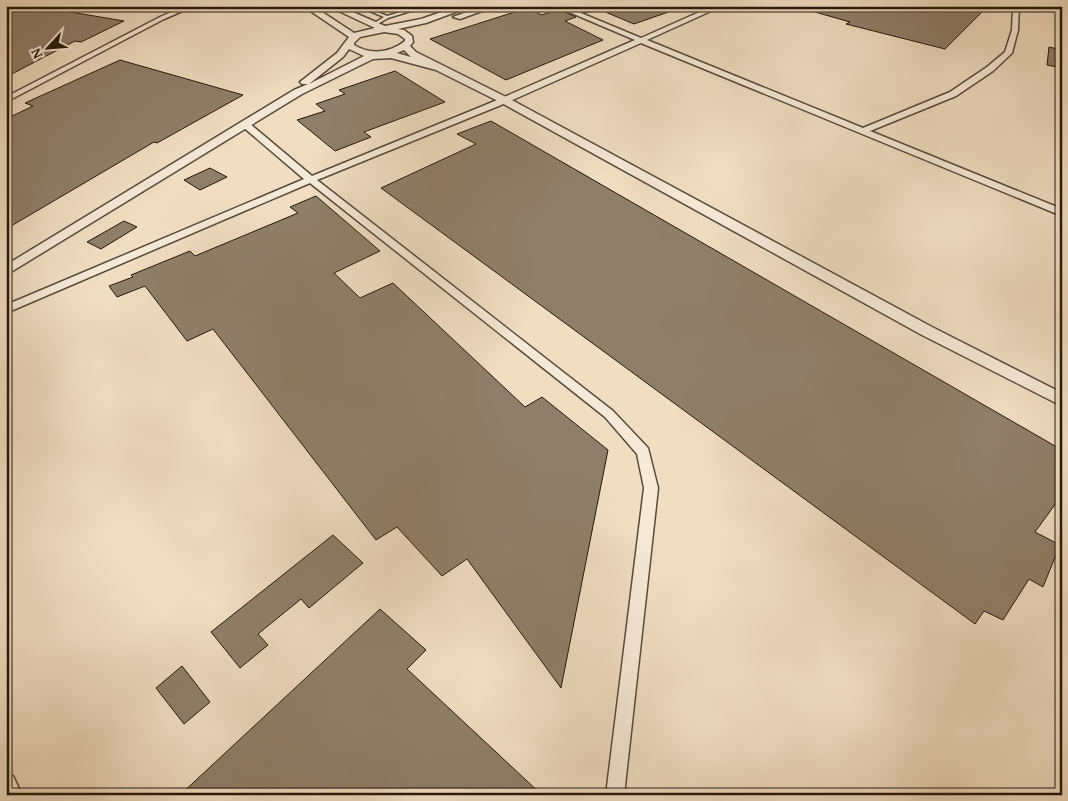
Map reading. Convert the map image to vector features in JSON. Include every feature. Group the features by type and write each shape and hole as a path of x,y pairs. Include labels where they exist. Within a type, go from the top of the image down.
{"street":[{"path":"6,100 162,18 191,6"},
{"path":"307,6 340,26 352,39 354,50 439,68"},
{"path":"332,6 384,29 406,35 409,38 407,44 413,54 504,100 919,326 1062,400"},
{"path":"298,92 304,83 340,56 352,39 365,32 423,21 468,6"},
{"path":"6,271 298,92 314,87 364,60 399,50 420,33 447,20 492,6"},
{"path":"558,6 1062,214"},
{"path":"6,309 504,100 719,6"},
{"path":"863,131 953,94 990,69 1008,53 1015,30 1016,6"},
{"path":"246,125 311,180 609,414 643,452 651,488 615,795"},
{"path":"6,783 13,795"}],"lane":[{"path":"359,6 380,16 387,17"},
{"path":"374,25 387,17 426,6"}],"building":[{"path":"16,6 35,6 124,21 81,42 75,41 6,77 6,10"},
{"path":"569,6 679,6 680,8 634,24 598,9 586,13"},
{"path":"808,6 988,6 945,49 846,24 850,22 808,10"},
{"path":"527,8 542,15 558,9 576,17 565,21 603,40 506,80 430,39"},
{"path":"1049,47 1062,50 1062,68 1047,65"},
{"path":"120,60 243,95 157,143 154,142 6,229 6,119 33,106 25,103"},
{"path":"395,71 445,102 364,132 371,137 335,151 297,120 325,111 316,104 345,94 339,90"},
{"path":"491,121 1062,450 1062,495 1035,532 1060,545 1043,587 1029,579 1003,620 984,611 975,624 381,188 476,144 457,134"},
{"path":"210,168 227,177 200,190 184,180"},
{"path":"316,196 380,251 334,273 360,298 393,283 525,407 542,397 608,450 561,688 467,559 442,576 397,527 376,540 213,329 187,341 145,286 117,297 109,286 190,251 195,256 298,213 290,207"},
{"path":"124,221 137,227 101,249 87,242"},
{"path":"333,535 363,563 309,608 301,599 258,634 268,645 240,668 211,632"},
{"path":"380,609 426,650 407,669 542,795 180,795"},
{"path":"182,666 210,702 184,724 156,688"}]}
